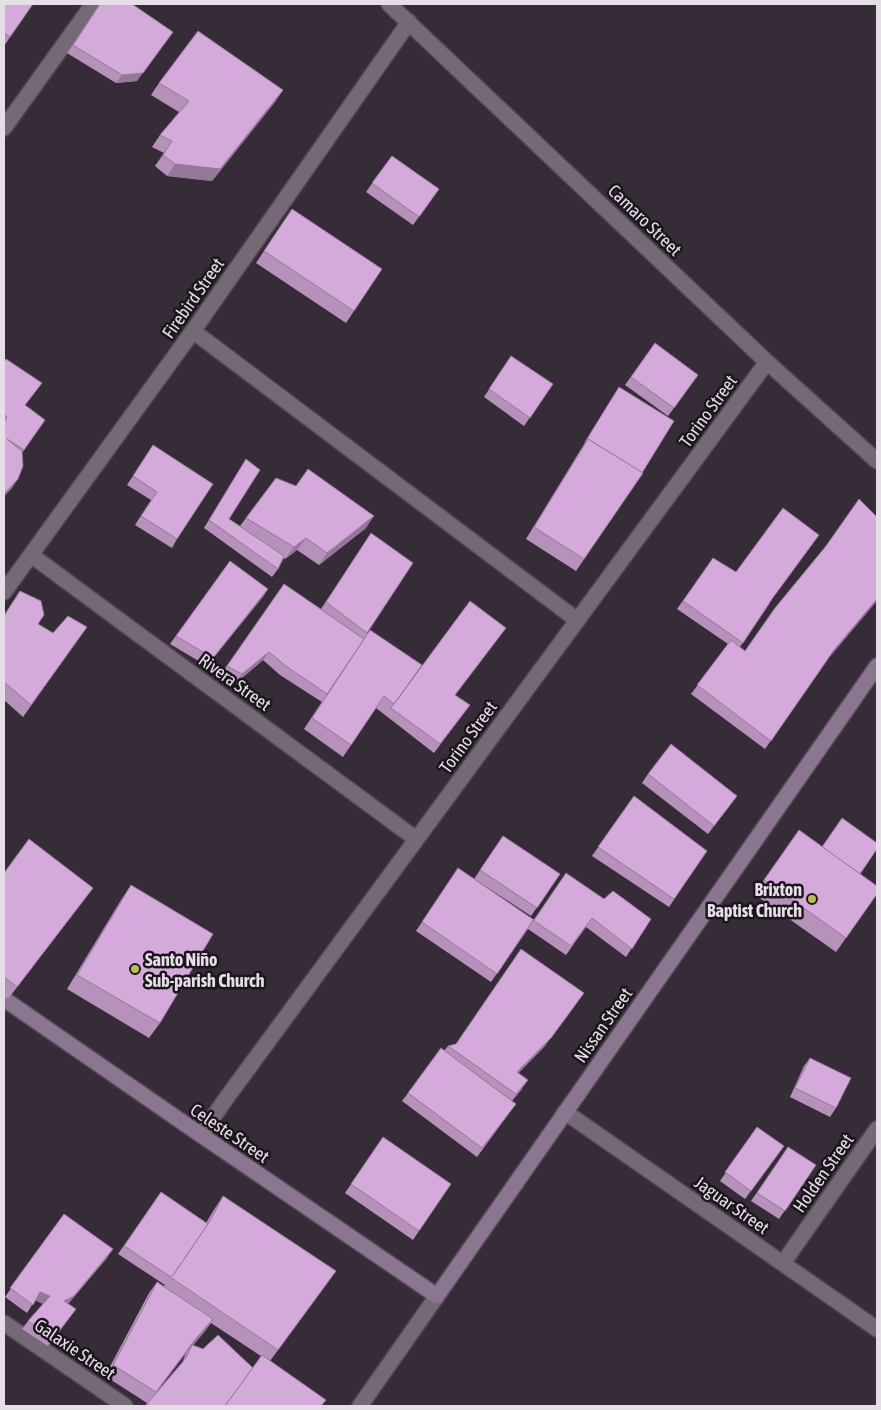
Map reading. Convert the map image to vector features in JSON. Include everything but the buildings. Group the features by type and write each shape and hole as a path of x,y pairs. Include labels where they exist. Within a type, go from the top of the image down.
{"street":[{"path":"4,128 93,4"},
{"name":"Camaro Street","path":"389,4 766,362 877,461"},
{"name":"Firebird Street","path":"4,592 193,331 409,22"},
{"path":"193,331 578,620"},
{"name":"Torino Street","path":"201,1135 766,362"},
{"name":"Rivera Street","path":"31,555 416,839"},
{"name":"Nissan Street","path":"360,1406 877,666"},
{"name":"Celeste Street","path":"4,999 437,1296"},
{"name":"Jaguar Street","path":"565,1112 877,1329"},
{"name":"Holden Street","path":"783,1263 877,1129"},
{"name":"Galaxie Street","path":"4,1323 125,1406"}],"place":[{"name":"Brixton Baptist Church","path":"812,899"},
{"name":"Santo Niño Sub-parish Church","path":"135,969"}]}
